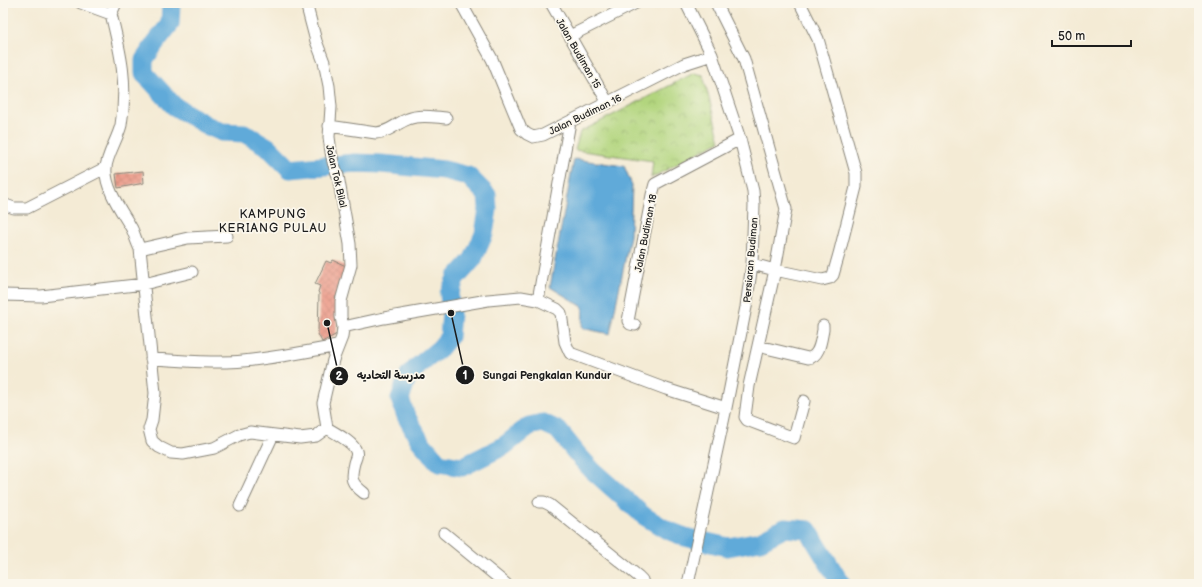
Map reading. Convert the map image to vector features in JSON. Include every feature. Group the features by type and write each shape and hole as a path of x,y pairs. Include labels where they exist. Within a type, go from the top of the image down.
{"street":[{"path":"81,3 114,8 125,81 124,106 120,128 105,168 114,198 132,230 140,249 155,393 152,420 149,430 152,441 158,448 171,453 183,454 214,448 239,435 250,432 300,438 316,436 327,428"},
{"name":"Jalan Tok Bilal","path":"306,3 316,41 324,62 329,86 331,107 329,137 333,162 338,176 350,244 351,266 341,301 341,317 343,327"},
{"name":"Jalan Budiman 16","path":"461,3 492,59 521,129 526,134 533,137 539,136 570,122 684,64 712,55"},
{"name":"Jalan Budiman 15","path":"551,3 608,103"},
{"path":"570,36 636,3"},
{"name":"Persiaran Budiman","path":"686,3 712,55 740,139 753,191 754,205 752,264 746,307 688,584"},
{"path":"716,3 744,59 785,200 786,209 749,386 745,413 747,420 794,438 804,401"},
{"path":"752,264 822,280 830,278 833,275 857,180 818,39 800,3"},
{"path":"329,126 376,133 393,128 409,118 446,118"},
{"path":"538,300 570,122"},
{"name":"Jalan Budiman 18","path":"635,325 630,324 628,321 655,184 740,139"},
{"path":"3,204 14,208 27,208 105,168"},
{"path":"140,249 188,238 227,236"},
{"path":"3,294 41,296 144,284 192,272"},
{"path":"364,492 354,485 352,478 354,463 357,457 356,450 351,444 327,428 323,403 333,360 342,336 343,327 488,300 521,297 538,300 557,309 561,313 565,342 570,353 666,389 726,408"},
{"path":"758,346 812,358 816,354 823,326"},
{"path":"151,359 218,362 242,361 279,357 338,346"},
{"path":"240,506 273,435"},
{"path":"539,502 544,502 550,505 638,576 642,580 643,584"},
{"path":"444,534 500,582"}],"green space":[{"path":"694,73 703,75 720,141 651,178 653,161 575,150 580,132"}],"water":[{"path":"574,159 624,166 632,185 630,236 610,334 582,328 583,307 550,287"}],"building":[{"path":"143,171 144,183 118,188 116,174"},
{"path":"333,260 348,267 335,299 337,299 337,334 322,342 318,334 318,292 320,286 315,284 326,261 331,263"}],"waterway":[{"path":"170,3 170,24 144,60 144,73 174,106 206,125 222,132 244,133 268,147 290,169 355,163 444,170 468,176 487,195 488,209 484,234 473,259 456,278 449,294 451,313 449,337 440,348 417,367 407,378 400,399 406,416 420,441 439,463 462,467 504,446 529,426 543,423 558,430 592,470 644,516 667,530 685,537 728,547 760,541 785,528 808,530 841,584"}],"place":[{"name":"Sungai Pengkalan Kundur","path":"451,313"},
{"name":"مدرسة التحاديه","path":"327,323"}],"district":[{"name":"KAMPUNG KERIANG PULAU","path":"273,221"}]}
